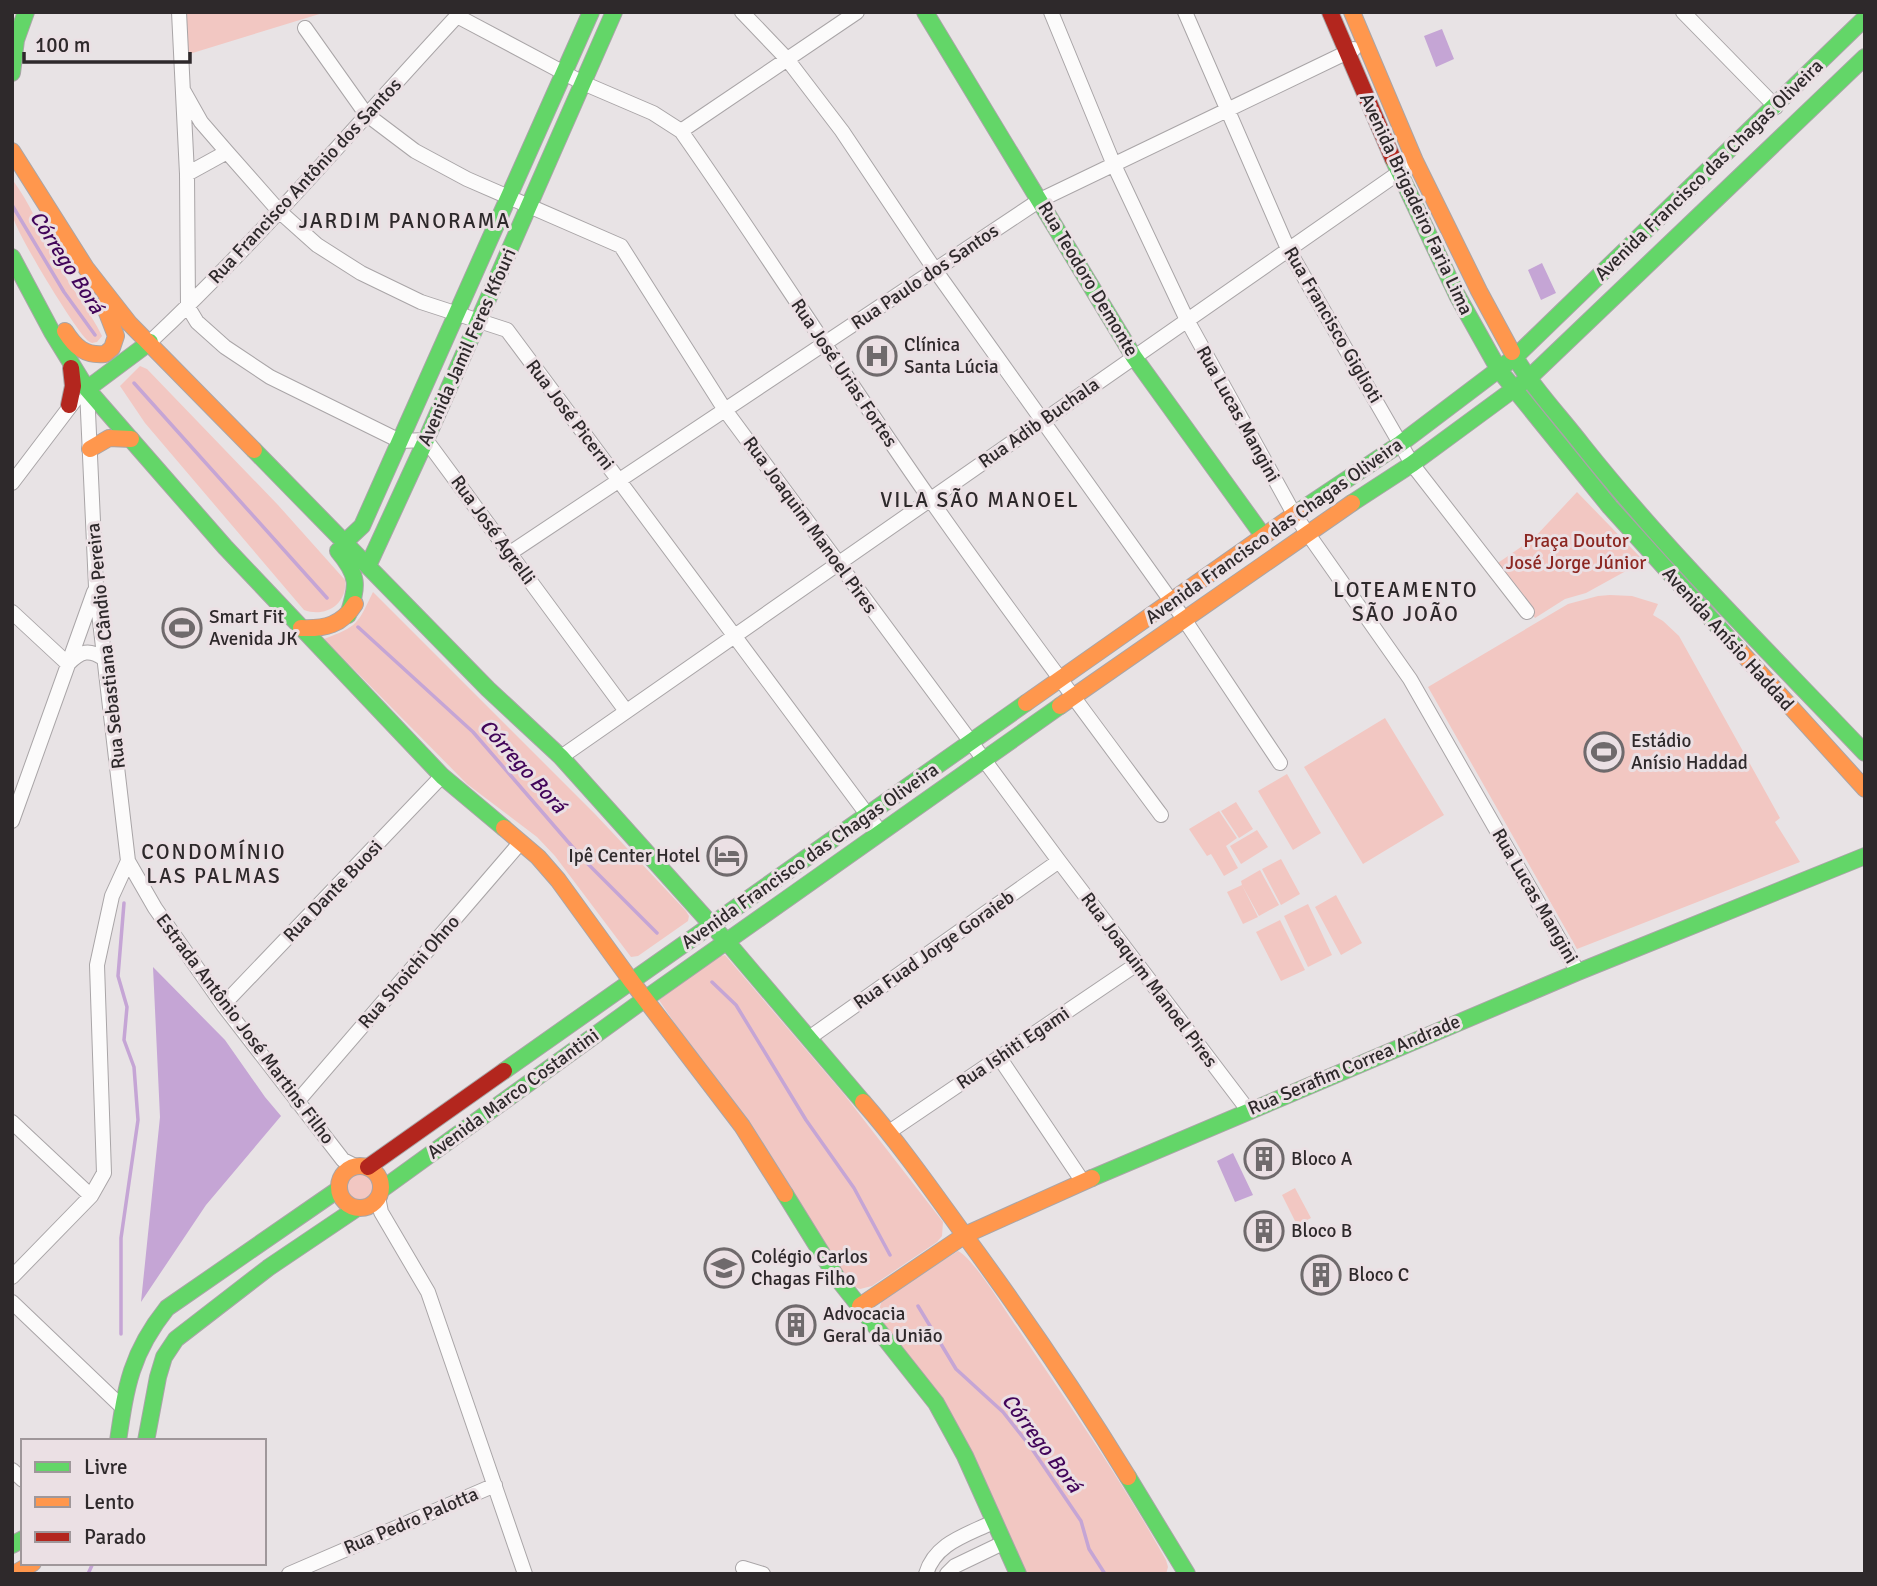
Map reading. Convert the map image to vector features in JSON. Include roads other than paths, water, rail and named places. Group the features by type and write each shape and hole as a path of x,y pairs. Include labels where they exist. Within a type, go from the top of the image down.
{"main road":[{"path":"12,73 16,40 26,12"},
{"name":"Avenida Jamil Feres Kfouri","path":"345,542 362,526 591,12"},
{"name":"Avenida Jamil Feres Kfouri","path":"348,615 361,592 368,566 614,12"},
{"name":"Rua Teodoro Demonte","path":"925,12 1134,357 1264,537"},
{"name":"Avenida Brigadeiro Faria Lima","path":"1330,12 1399,173 1457,295 1499,370 1514,389"},
{"name":"Avenida Brigadeiro Faria Lima","path":"1352,12 1415,161 1515,357 1529,377"},
{"name":"Avenida Francisco das Chagas Oliveira","path":"632,982 1294,514 1400,444 1499,370 1776,107 1865,18"},
{"name":"Avenida Francisco das Chagas Oliveira","path":"645,999 1306,533 1412,464 1514,389 1865,57"},
{"path":"1822,61 1840,80"},
{"path":"1776,107 1794,125"},
{"path":"12,150 86,268 129,323 488,689 561,757 727,942 889,1132 1062,1374 1185,1571"},
{"path":"1696,183 1712,204"},
{"path":"12,257 52,332 87,389 225,547 442,776 538,858 558,880 742,1126 837,1278 936,1403 965,1456 1018,1574"},
{"path":"34,296 53,310 73,344 91,356 100,355 111,349 117,339 115,326 104,307 102,288"},
{"path":"1581,293 1599,310"},
{"path":"87,389 150,342"},
{"path":"69,359 73,386 69,405"},
{"name":"Avenida Anísio Haddad","path":"1529,377 1603,471 1677,555 1865,753"},
{"name":"Avenida Anísio Haddad","path":"1514,389 1592,487 1663,568 1865,789"},
{"path":"90,450 100,441 112,436 131,439"},
{"path":"301,628 326,629 339,624 348,615 356,588 353,569 333,544 318,515"},
{"path":"1663,568 1677,555"},
{"name":"Rua Serafim Correa Andrade","path":"860,1306 965,1235 1083,1182 1578,972 1865,856"},
{"name":"Avenida Marco Costantini","path":"118,1439 129,1371 150,1327 167,1308 349,1171 632,982"},
{"name":"Avenida Marco Costantini","path":"146,1439 158,1377 164,1357 176,1339 268,1268 360,1208 380,1200 645,999"},
{"path":"601,1003 614,1021"},
{"path":"360,1208 345,1202 349,1171 378,1176 380,1200"},
{"path":"14,1574 30,1565"}],"street":[{"path":"179,12 187,174 188,307 197,322 225,347 270,377 400,441 426,440"},
{"path":"742,12 787,59 842,131 934,270 1184,620 1280,762"},
{"path":"681,131 858,12"},
{"name":"Rua Lucas Mangini","path":"1051,12 1114,165 1186,320 1294,514 1410,679 1578,972"},
{"name":"Rua Francisco Giglioti","path":"1185,12 1289,249 1400,444 1412,464 1527,612"},
{"path":"1683,12 1776,107"},
{"name":"Rua José Urias Fortes","path":"457,16 583,83 653,113 681,131 823,345 930,499 1059,681 1074,697 1161,815"},
{"name":"Rua Francisco Antônio dos Santos","path":"150,342 188,307 279,211 457,16"},
{"name":"Rua Joaquim Manoel Pires","path":"305,28 366,114 415,151 467,179 621,246 725,410 1059,861 1248,1110"},
{"name":"Rua Paulo dos Santos","path":"510,553 1040,200 1364,44"},
{"name":"Rua José Picerni","path":"183,90 201,122 279,211 317,245 360,273 421,302 507,330 881,833"},
{"path":"187,174 227,152"},
{"name":"Rua Adib Buchala","path":"561,757 1415,161"},
{"path":"12,484 69,405 87,389"},
{"name":"Rua Sebastiana Cândio Pereira","path":"87,389 96,587 128,861"},
{"name":"Rua José Agrelli","path":"426,440 626,711"},
{"path":"12,821 96,587"},
{"path":"12,612 68,664"},
{"path":"68,664 77,655 87,651 103,658"},
{"name":"Rua Dante Buosi","path":"223,1005 442,776"},
{"path":"12,782 24,792"},
{"name":"Rua Shoichi Ohno","path":"297,1102 520,843"},
{"path":"12,1277 91,1196 104,1173 97,965 112,896 128,861"},
{"name":"Estrada Antônio José Martins Filho","path":"128,861 155,908 223,1005 349,1171"},
{"name":"Rua Fuad Jorge Goraieb","path":"809,1038 1059,861"},
{"name":"Rua Ishiti Egami","path":"889,1132 1136,964"},
{"path":"999,1057 1083,1182"},
{"path":"12,1122 91,1196"},
{"path":"380,1200 428,1292 525,1574"},
{"path":"12,1302 123,1408"},
{"path":"103,1387 127,1382"},
{"name":"Rua Pedro Palotta","path":"289,1574 495,1485"},
{"path":"993,1522 944,1547 929,1567 948,1572 1003,1543"},
{"path":"743,1568 763,1574"}],"waterway":[{"name":"Córrego Borá","path":"12,205 64,292 95,335"},
{"name":"Córrego Borá","path":"134,383 327,598"},
{"name":"Córrego Borá","path":"358,627 473,732 582,858 657,933"},
{"path":"121,1334 121,1238 138,1120 134,1067 124,1040 127,1007 118,976 124,903"},
{"name":"Córrego Borá","path":"712,982 736,1005 806,1120 854,1188 890,1255"},
{"name":"Córrego Borá","path":"918,1306 956,1369 1003,1412 1030,1446 1081,1521 1089,1549 1105,1574"},
{"path":"88,1574 92,1565"}],"place":[{"name":"Clínica Santa Lúcia","path":"877,356"},
{"name":"Smart Fit Avenida JK","path":"182,628"},
{"name":"Estádio Anísio Haddad","path":"1604,752"},
{"name":"Ipê Center Hotel","path":"727,856"},
{"name":"Bloco A","path":"1264,1159"},
{"name":"Bloco B","path":"1264,1231"},
{"name":"Colégio Carlos Chagas Filho","path":"724,1268"},
{"name":"Bloco C","path":"1321,1275"},
{"name":"Advocacia Geral da União","path":"796,1325"}],"district":[{"name":"JARDIM PANORAMA","path":"405,221"},
{"name":"VILA SÃO MANOEL","path":"980,500"},
{"name":"LOTEAMENTO SÃO JOÃO","path":"1406,602"},
{"name":"CONDOMÍNIO LAS PALMAS","path":"214,864"}],"park label":[{"name":"Praça Doutor José Jorge Júnior","path":"1576,552"}]}
